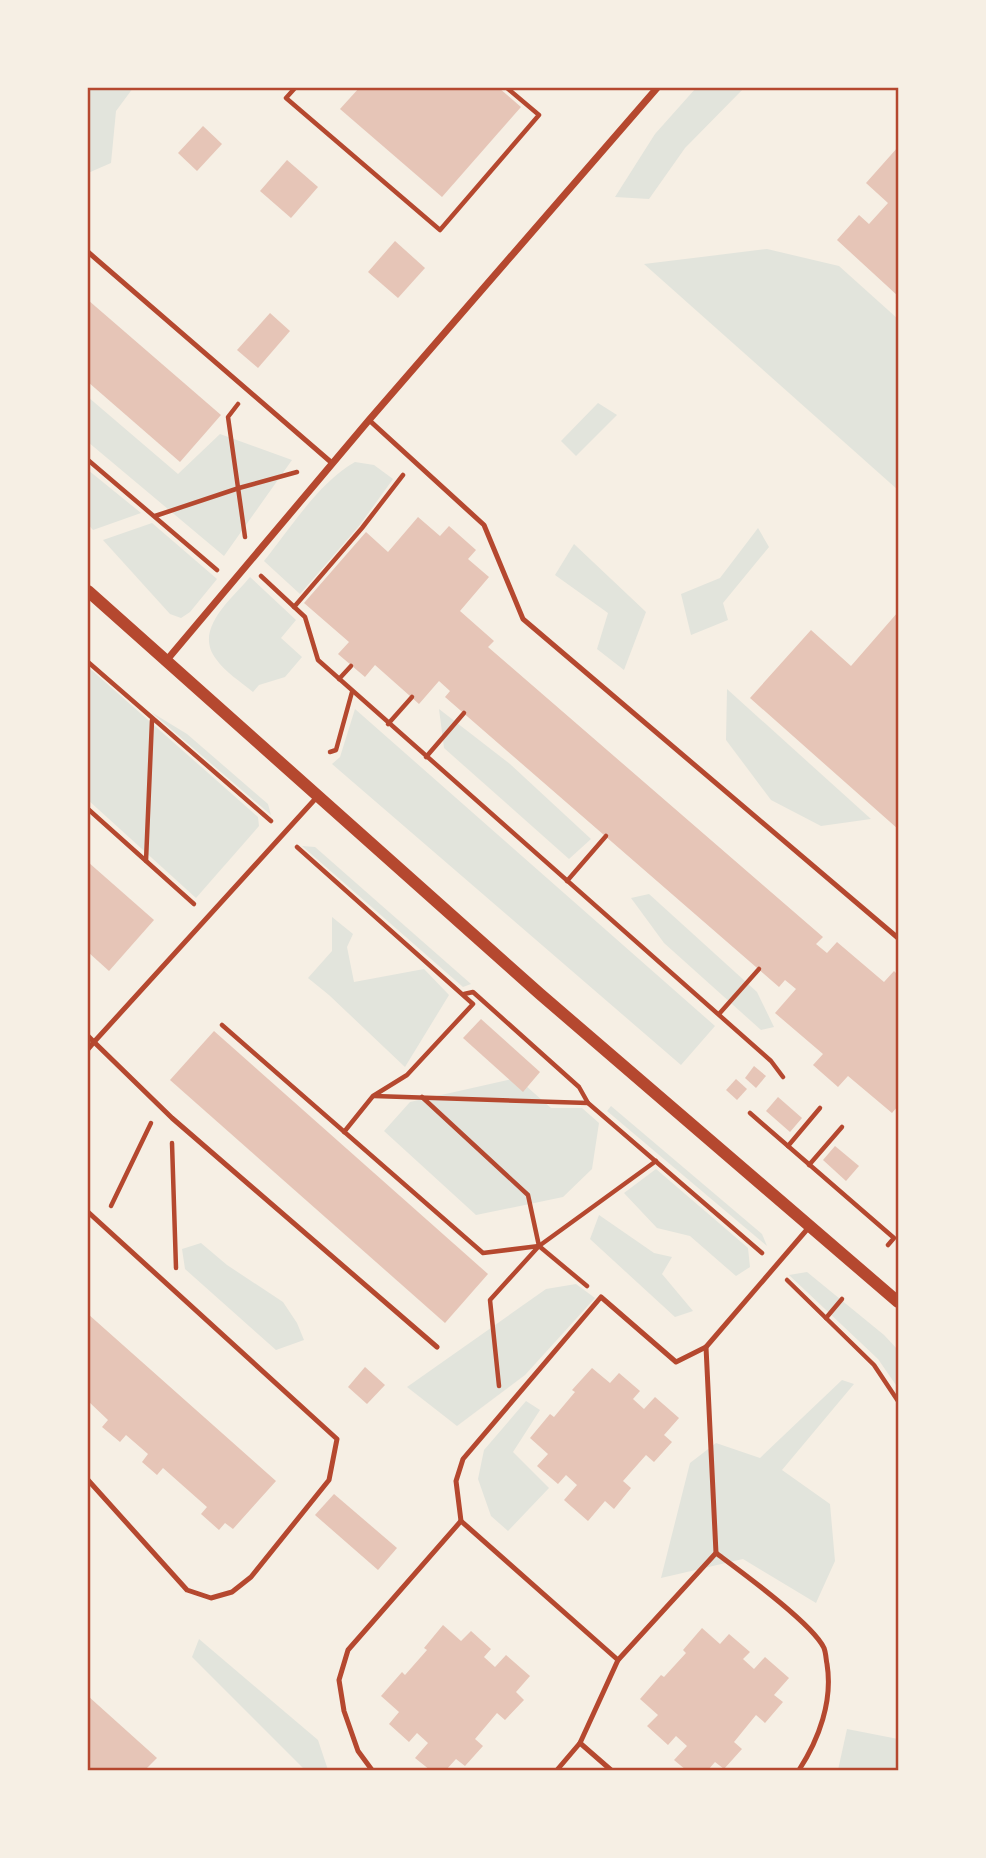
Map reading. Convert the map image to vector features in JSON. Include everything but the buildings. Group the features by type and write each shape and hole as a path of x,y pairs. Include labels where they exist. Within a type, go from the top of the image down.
{"street":[{"path":"166,662 332,463 657,88"},
{"path":"88,591 540,994 898,1302"}],"lane":[{"path":"88,252 332,463"},
{"path":"369,421 484,524 523,619 898,937"},
{"path":"88,1049 317,797"},
{"path":"88,1036 172,1118 437,1347"},
{"path":"88,1212 337,1439 329,1480 251,1577 232,1592 211,1598 187,1590 88,1480"},
{"path":"618,1660 461,1521 456,1481 463,1459 601,1297 676,1362 706,1347 810,1226"},
{"path":"557,1770 580,1743 618,1660 716,1553 706,1347"},
{"path":"372,1770 358,1751 344,1712 339,1679 348,1650 461,1521"},
{"path":"716,1553 811,1632 824,1649 830,1684 821,1727 799,1770"},
{"path":"580,1743 611,1770"}],"path":[{"path":"295,88 286,98 440,230 540,115 507,88"},
{"path":"238,403 228,417 248,563 305,617 318,660 719,1014 771,1061 783,1077"},
{"path":"88,460 232,583"},
{"path":"294,607 415,461"},
{"path":"155,517 239,488 332,463"},
{"path":"88,662 284,833 473,1004 407,1075 373,1096 344,1132"},
{"path":"339,680 351,666"},
{"path":"330,752 336,751 352,692"},
{"path":"388,724 412,697"},
{"path":"426,757 464,713"},
{"path":"146,862 152,719"},
{"path":"88,809 196,906 205,919"},
{"path":"567,881 606,836"},
{"path":"719,1014 759,969"},
{"path":"463,994 473,992 579,1087 588,1103 766,1257 874,1365 898,1401"},
{"path":"222,1025 483,1253 539,1246"},
{"path":"373,1096 588,1103"},
{"path":"422,1097 528,1195 539,1246 601,1297"},
{"path":"102,1225 159,1106"},
{"path":"788,1146 820,1108"},
{"path":"750,1113 894,1238 888,1245"},
{"path":"172,1118 177,1293"},
{"path":"809,1165 842,1127"},
{"path":"502,1410 490,1300 539,1246 656,1161"},
{"path":"826,1318 842,1299"}],"shaded area":[{"path":"88,88 133,88 116,111 111,163 88,173"},
{"path":"696,88 744,88 685,148 649,199 615,197 655,134"},
{"path":"767,249 839,266 898,319 898,490 644,264"},
{"path":"88,397 178,474 220,434 292,460 224,556 88,442"},
{"path":"598,403 617,415 576,456 561,441"},
{"path":"355,462 374,465 393,479 359,526 300,594 264,561 317,494 329,481"},
{"path":"88,470 141,513 93,530 88,524"},
{"path":"152,523 217,579 190,612 181,618 170,614 103,540"},
{"path":"758,528 769,547 723,603 728,620 691,635 681,594 720,578"},
{"path":"574,544 646,612 624,670 597,649 608,613 555,575"},
{"path":"250,577 296,620 281,638 302,657 285,677 259,685 253,692 228,673 216,659 210,648 209,637 218,615"},
{"path":"88,667 258,817 259,826 196,898 88,800"},
{"path":"727,689 871,819 821,826 771,800 726,740"},
{"path":"355,709 715,1026 681,1065 332,764 340,757"},
{"path":"439,709 510,764 591,839 569,859 444,748"},
{"path":"151,712 187,734 268,804 271,815"},
{"path":"302,846 315,847 471,984 463,987"},
{"path":"649,894 757,992 774,1027 761,1030 664,943 631,898"},
{"path":"332,917 353,934 347,947 354,982 424,969 449,995 405,1067 308,978 332,951"},
{"path":"517,1078 551,1108 582,1108 599,1123 592,1169 563,1197 476,1215 384,1131 410,1102"},
{"path":"611,1106 762,1234 767,1246 607,1111"},
{"path":"656,1169 748,1248 750,1267 736,1276 690,1236 657,1228 624,1193"},
{"path":"599,1215 654,1253 672,1257 662,1274 693,1311 675,1317 590,1239"},
{"path":"201,1243 227,1265 283,1302 304,1340 276,1350 185,1269 182,1249"},
{"path":"807,1272 884,1335 898,1350 898,1388 878,1359 789,1275"},
{"path":"576,1284 595,1298 525,1375 457,1426 407,1387 546,1289"},
{"path":"842,1380 854,1384 782,1470 830,1504 835,1561 816,1603 743,1559 661,1578 690,1463 716,1443 760,1458"},
{"path":"526,1401 540,1410 513,1452 549,1488 508,1531 491,1516 478,1479 484,1450"},
{"path":"199,1639 318,1740 328,1770 305,1770 192,1657"},
{"path":"847,1729 898,1739 898,1770 838,1770"}]}
